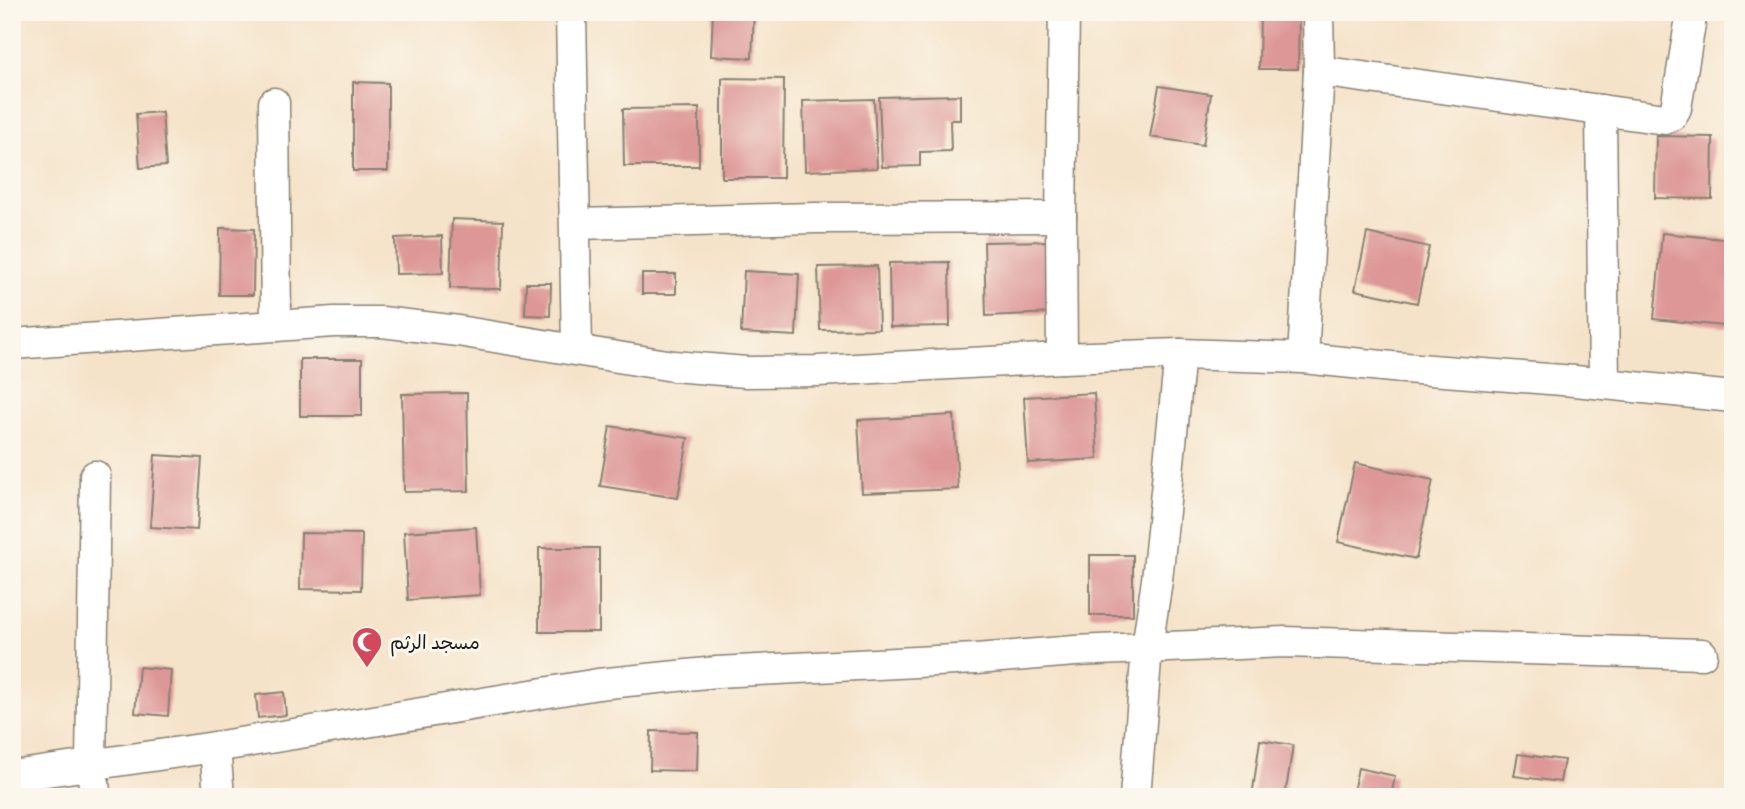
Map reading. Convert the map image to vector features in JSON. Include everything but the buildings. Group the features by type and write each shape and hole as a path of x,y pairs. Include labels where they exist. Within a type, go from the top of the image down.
{"street":[{"path":"571,12 577,350"},
{"path":"1062,358 1064,12"},
{"path":"1303,358 1319,71 1318,12"},
{"path":"1319,71 1665,118 1672,115 1676,108 1692,12"},
{"path":"274,103 276,326"},
{"path":"1601,110 1604,384"},
{"path":"576,224 816,218 1061,217"},
{"path":"12,344 334,322 382,322 458,331 673,366 746,372 1180,354 1303,358 1733,397"},
{"path":"1135,797 1147,648 1157,580 1180,354"},
{"path":"95,476 91,765 96,797"},
{"path":"12,776 215,747 598,684 717,672 976,659 1075,650 1284,642 1702,654"},
{"path":"215,747 219,797"}],"place":[{"name":"مسجد الرثم","path":"367,669"}]}
